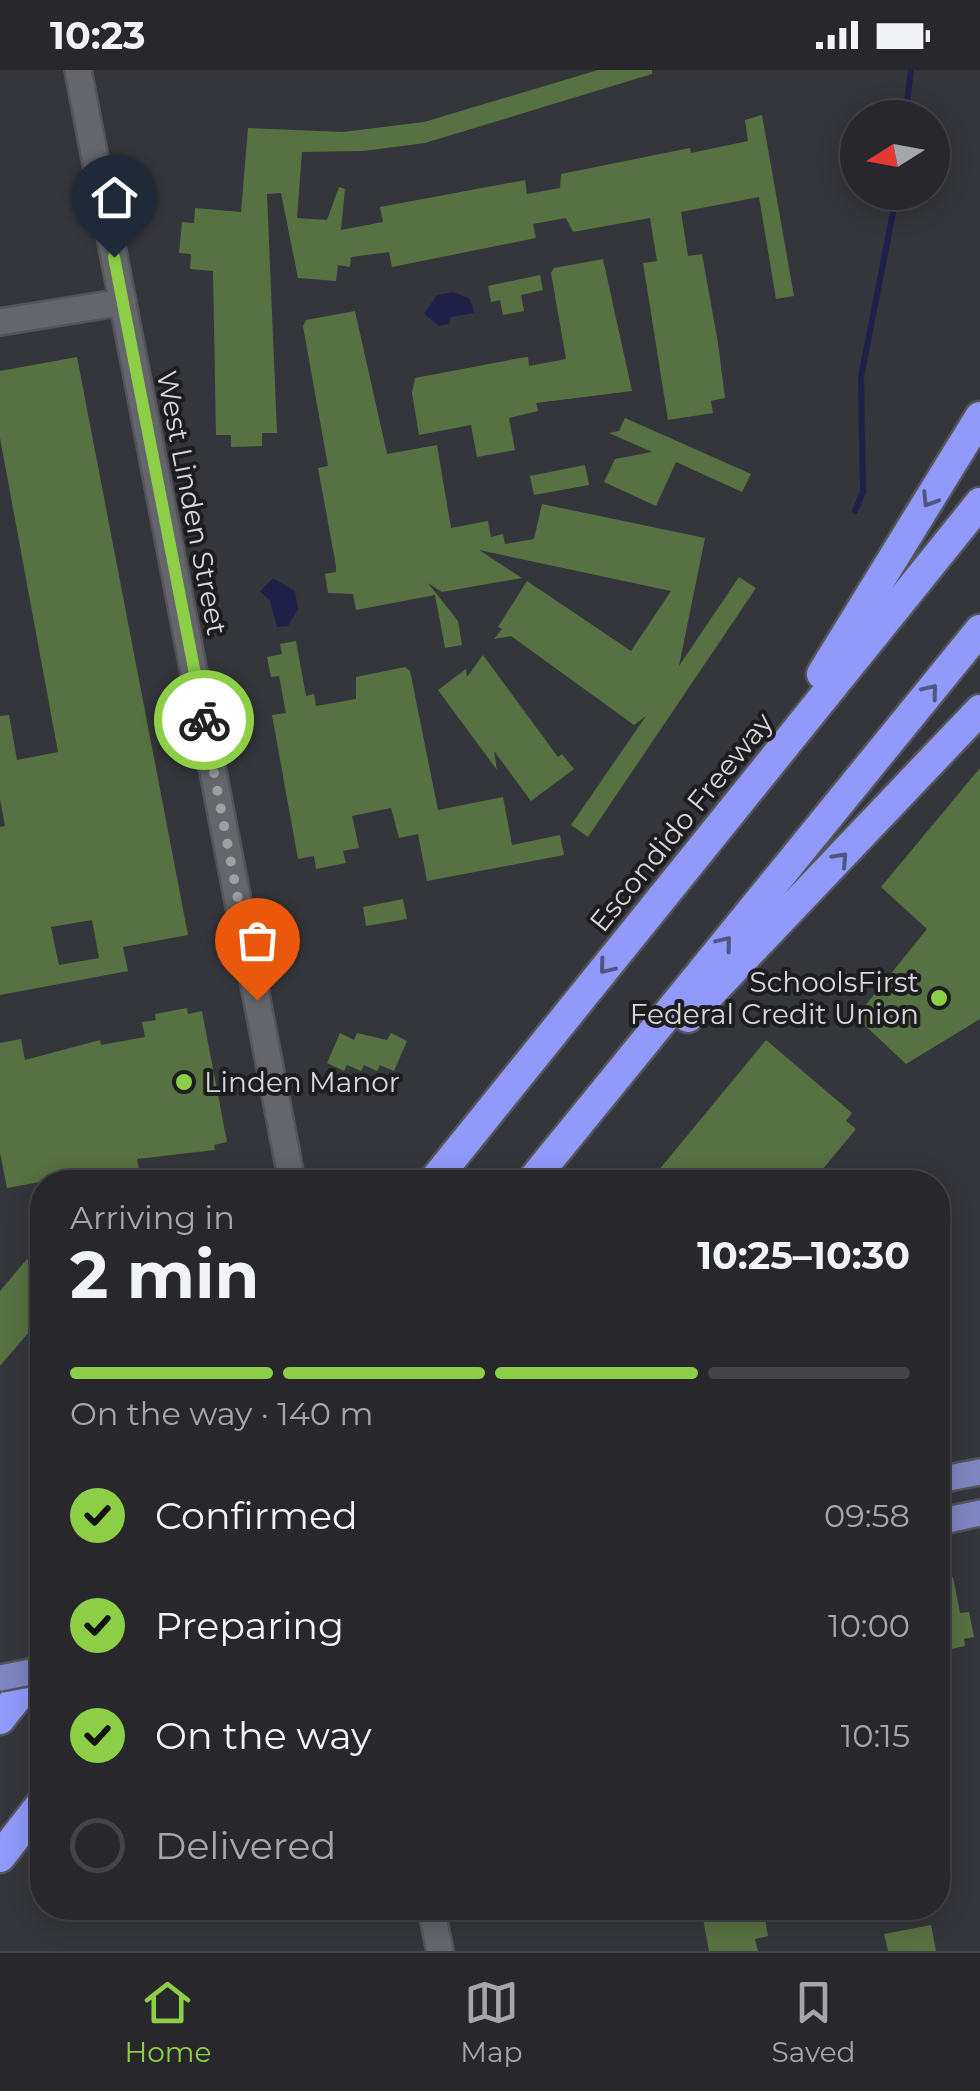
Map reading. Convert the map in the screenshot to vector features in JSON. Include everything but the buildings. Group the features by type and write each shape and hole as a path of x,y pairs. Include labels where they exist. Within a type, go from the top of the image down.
{"highway":[{"path":"756,782 980,417"},
{"name":"Escondido Freeway","path":"443,1170 980,503"},
{"path":"541,1170 980,630"},
{"path":"553,1155 980,710"},
{"path":"0,1719 30,1683"},
{"path":"0,1857 30,1818"}],"main road":[{"path":"950,1478 980,1472"},
{"path":"950,1519 980,1513"},
{"path":"0,1678 30,1671"}],"street":[{"name":"West Linden Street","path":"78,70 290,1170"},
{"path":"0,322 123,302"},
{"path":"434,1920 440,1951"}],"shaded area":[{"path":"453,292 470,299 474,313 451,317 449,324 439,326 424,314 437,295"},
{"path":"273,578 295,591 298,609 288,626 277,627 270,601 260,591"}],"waterway":[{"path":"907,100 911,70"},
{"path":"855,511 863,492 861,377 893,210"}],"way so far":[{"path":"204,720 257,1000"}],"place":[{"name":"SchoolsFirst Federal Credit Union","path":"939,998"},
{"name":"Linden Manor","path":"184,1082"}],"route":[{"path":"114,257 204,720"}]}
